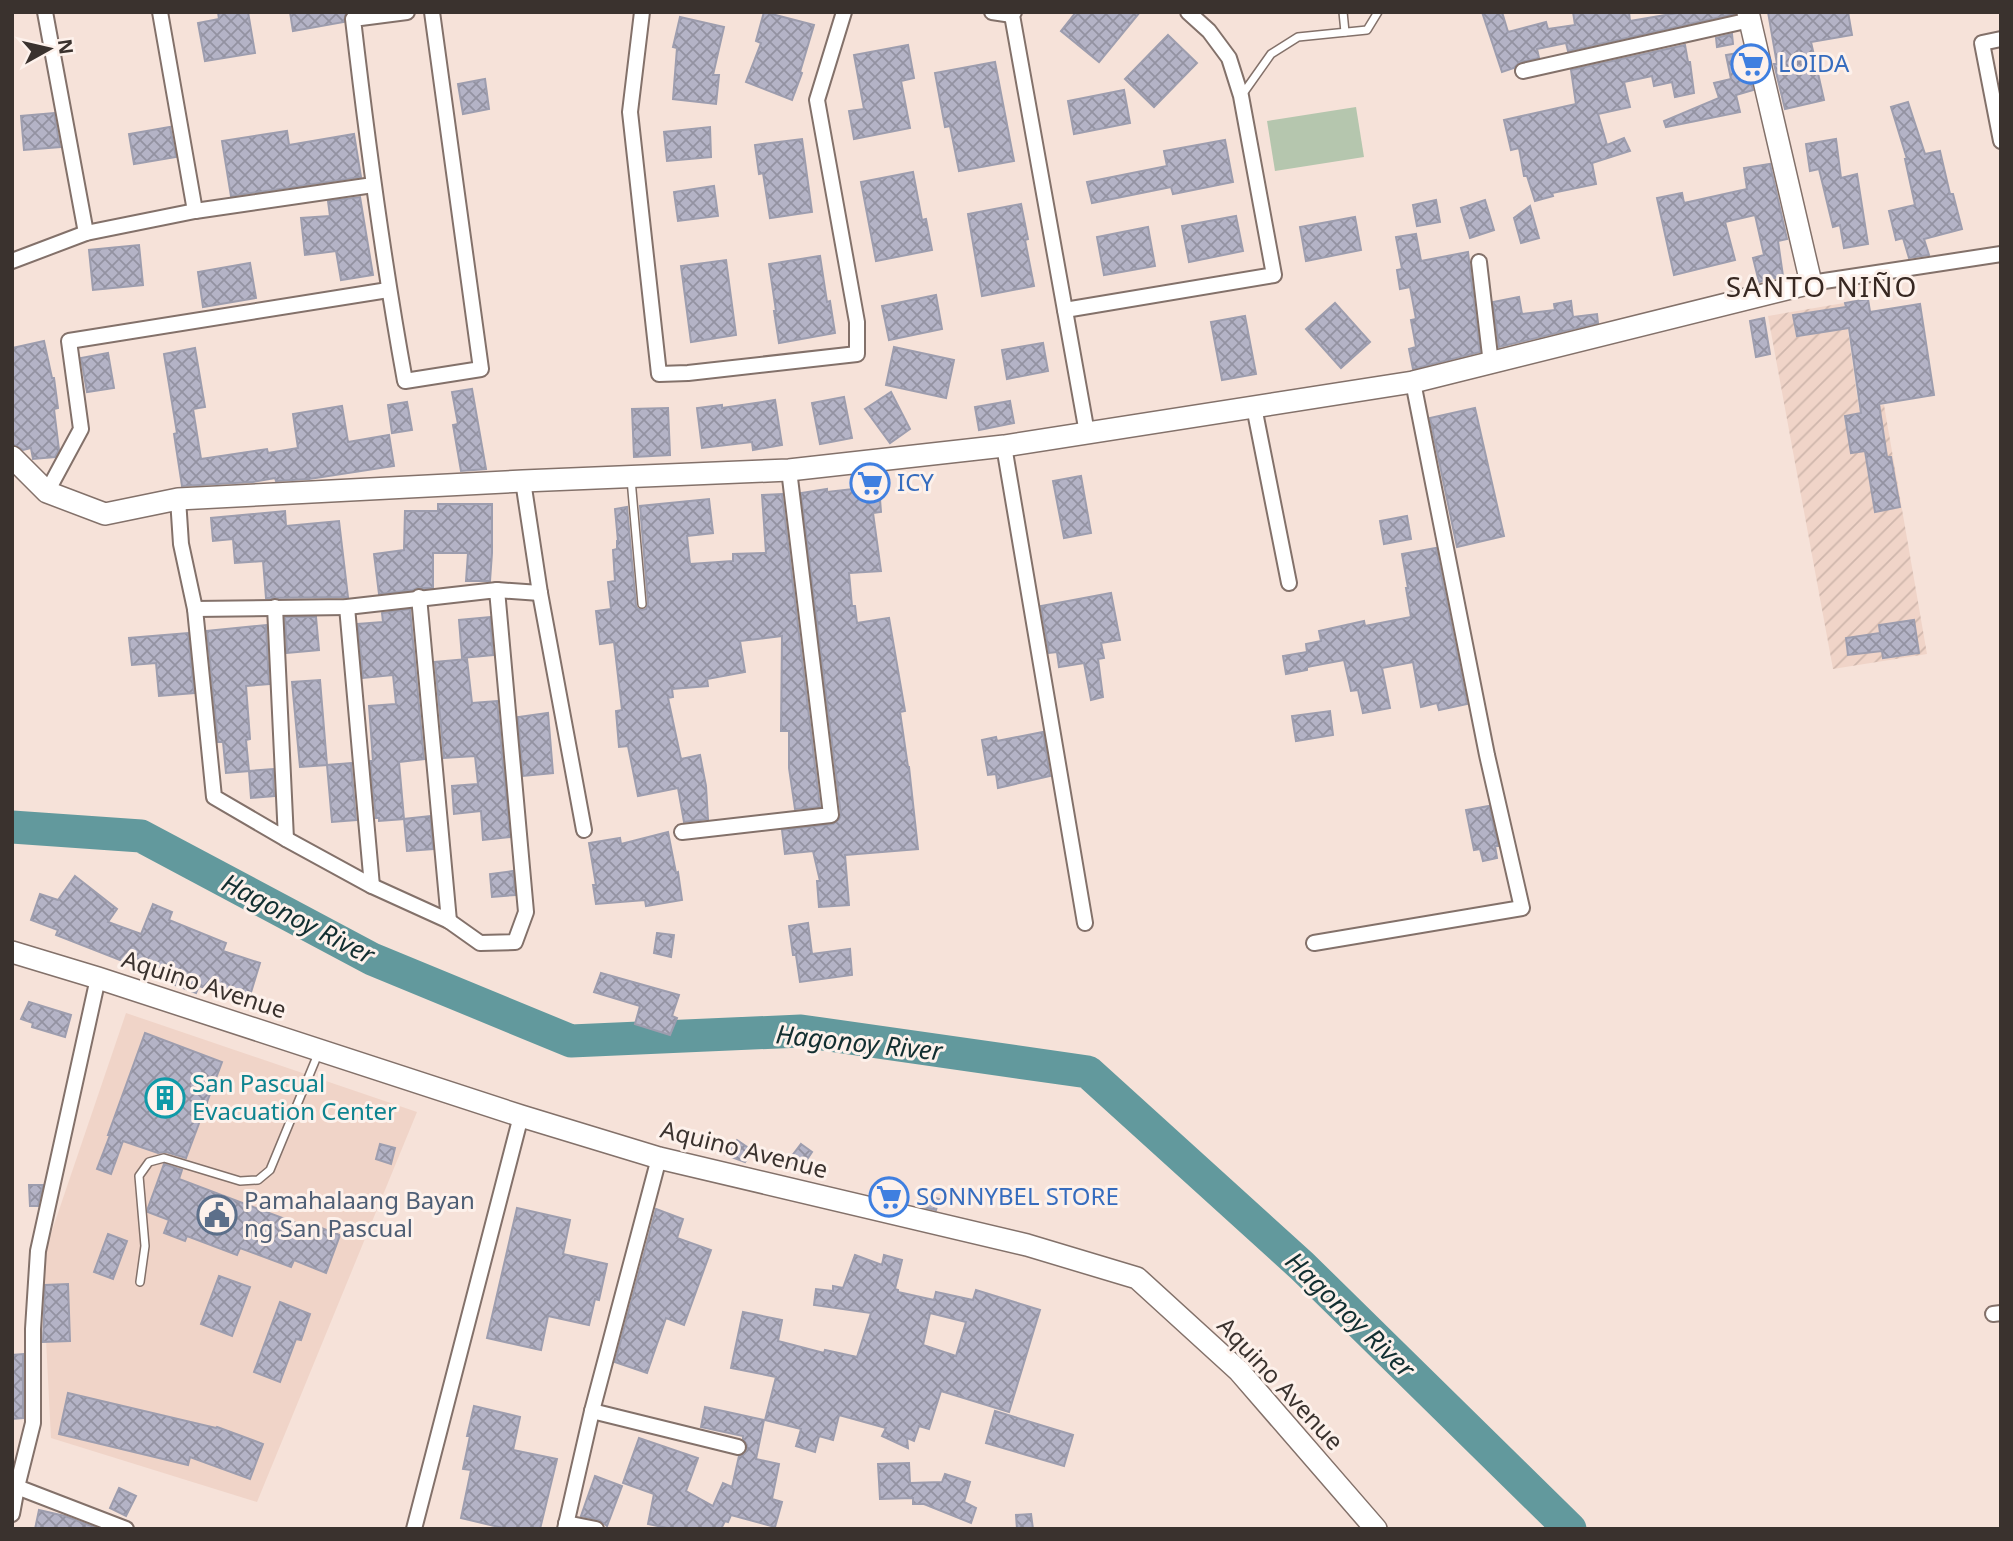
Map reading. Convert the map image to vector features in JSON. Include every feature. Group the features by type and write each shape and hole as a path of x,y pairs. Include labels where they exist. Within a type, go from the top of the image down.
{"street":[{"path":"45,12 86,233"},
{"path":"160,12 195,211"},
{"path":"407,12 353,19 388,290 405,381 481,369 432,12"},
{"path":"642,12 630,112 659,374 857,355 857,322 817,100 844,12"},
{"path":"992,12 1013,14 1087,433"},
{"path":"1065,310 1274,275 1241,96 1229,58 1209,31 1188,12"},
{"path":"1523,71 1749,16 1811,283"},
{"path":"2001,39 1982,43 2001,141"},
{"path":"12,261 86,233 195,211 373,185"},
{"path":"12,457 47,492 105,514 178,499 789,470 1004,446 1413,382 1811,283 2001,254"},
{"path":"1479,262 1491,364"},
{"path":"47,492 81,429 69,341 388,290"},
{"path":"1314,943 1521,908 1487,755 1413,382"},
{"path":"1254,407 1289,583"},
{"path":"1004,446 1085,923"},
{"path":"682,832 831,815 789,470"},
{"path":"523,481 540,593 584,830"},
{"path":"178,499 181,544 195,608 214,797 372,886 449,920 480,943 515,942 526,912 497,590"},
{"path":"195,608 348,607 497,590 540,593"},
{"path":"419,597 449,920"},
{"path":"275,607 286,839"},
{"path":"348,607 372,886"},
{"name":"Aquino Avenue","path":"12,952 659,1158 1027,1244 1138,1278 1239,1371 1376,1529"},
{"path":"12,1514 33,1423 33,1329 38,1251 98,978"},
{"path":"414,1529 521,1116"},
{"path":"596,1529 566,1526 592,1411 659,1158"},
{"path":"592,1411 737,1447"},
{"path":"17,1487 126,1529"}],"lane":[{"path":"1343,12 1345,32"},
{"path":"1241,96 1272,54 1298,37 1367,30 1378,12"},
{"path":"630,477 642,604"},
{"path":"140,1282 145,1246 139,1176 149,1162 164,1158 240,1181 258,1180 270,1170 320,1050"}],"shaded area":[{"path":"1844,303 1859,409 1884,405 1927,654 1833,669 1768,316"},
{"path":"126,1013 417,1112 257,1502 51,1438 42,1260"}],"green space":[{"path":"1356,107 1364,157 1275,171 1267,121"}],"building":[{"path":"218,12 248,12 255,53 205,61 198,23 219,19"},
{"path":"290,12 346,12 344,22 293,31"},
{"path":"764,12 814,25 792,100 746,82 761,43 756,41"},
{"path":"1076,12 1140,12 1099,62 1061,31"},
{"path":"1482,12 1502,12 1508,32 1546,22 1548,29 1575,25 1573,12 1629,12 1630,21 1683,12 1734,14 1568,51 1566,43 1537,49 1539,58 1520,62 1514,68 1502,72"},
{"path":"1768,12 1848,12 1852,35 1811,42 1824,100 1785,109 1774,64 1777,64"},
{"path":"680,17 724,27 713,75 719,75 716,104 673,99 677,48 673,47"},
{"path":"1732,34 1733,44 1717,47 1716,38"},
{"path":"1168,35 1197,63 1154,107 1125,79"},
{"path":"908,45 914,78 901,81 910,128 854,139 849,111 864,109 854,55"},
{"path":"1685,45 1694,93 1675,97 1672,82 1654,86 1652,76 1624,82 1630,107 1598,114 1607,145 1624,138 1630,151 1592,163 1596,184 1552,193 1553,196 1535,201 1527,176 1524,176 1519,148 1511,150 1504,120 1576,104 1571,70"},
{"path":"1744,52 1753,90 1736,95 1740,112 1666,127 1664,121 1719,98 1714,83 1731,79 1726,55"},
{"path":"995,62 1014,161 959,171 950,126 945,127 935,73"},
{"path":"485,79 489,109 463,114 458,84"},
{"path":"1124,90 1130,123 1074,134 1068,101"},
{"path":"1908,102 1925,154 1940,151 1962,229 1924,239 1929,255 1909,258 1903,238 1896,240 1889,211 1915,205 1907,159 1891,107"},
{"path":"54,113 60,147 24,150 21,116"},
{"path":"170,127 176,157 134,164 129,134"},
{"path":"710,127 711,157 667,161 664,132"},
{"path":"287,131 289,145 354,134 361,177 231,196 222,141"},
{"path":"802,139 812,212 770,218 763,173 759,174 755,145"},
{"path":"1836,139 1841,178 1857,174 1868,244 1844,248 1840,225 1833,227 1819,169 1810,171 1806,144"},
{"path":"1225,140 1233,182 1173,194 1171,187 1092,203 1087,182 1167,166 1164,151"},
{"path":"1770,164 1787,239 1778,241 1783,276 1759,282 1753,258 1764,255 1755,215 1725,222 1735,260 1674,275 1657,198 1682,193 1684,203 1747,189 1744,168"},
{"path":"913,172 922,220 926,219 932,250 876,261 861,182"},
{"path":"714,186 718,216 678,221 674,192"},
{"path":"360,197 373,275 341,280 336,251 305,255 301,218 330,216 328,201"},
{"path":"1436,200 1440,222 1417,226 1413,205"},
{"path":"1485,200 1494,230 1470,238 1461,208"},
{"path":"1021,204 1034,286 982,296 968,214"},
{"path":"1530,206 1539,238 1521,243 1514,218"},
{"path":"1236,216 1243,251 1189,262 1182,226"},
{"path":"1355,217 1361,250 1306,261 1300,227"},
{"path":"1148,227 1155,266 1104,275 1097,237"},
{"path":"1416,234 1421,261 1468,252 1480,352 1413,369 1409,349 1416,347 1411,320 1416,319 1410,287 1400,289 1397,270 1402,269 1396,237"},
{"path":"139,245 143,285 93,290 89,250"},
{"path":"820,256 835,333 779,343 769,264"},
{"path":"726,260 736,335 691,342 681,266"},
{"path":"250,263 256,298 203,307 198,272"},
{"path":"936,295 942,329 889,340 882,306"},
{"path":"1519,297 1522,314 1555,310 1554,304 1571,301 1573,317 1597,314 1598,323 1499,347 1493,302"},
{"path":"1868,299 1870,312 1920,304 1934,395 1879,404 1887,457 1891,457 1900,507 1875,512 1865,451 1851,453 1845,416 1861,413 1849,328 1797,336 1793,315 1846,307 1845,303"},
{"path":"1335,303 1370,342 1341,368 1306,329"},
{"path":"1245,316 1256,374 1222,380 1211,322"},
{"path":"1764,318 1770,354 1756,357 1750,321"},
{"path":"44,341 54,378 58,408 54,409 59,450 55,457 33,459 31,448 23,450 12,444 12,348"},
{"path":"1043,343 1048,371 1007,379 1002,350"},
{"path":"894,347 954,360 946,398 886,385"},
{"path":"195,348 205,407 193,409 201,459 267,449 268,453 298,448 293,414 342,406 348,442 389,435 394,466 309,479 276,481 275,478 182,486 174,434 177,433 164,354"},
{"path":"108,353 114,388 87,392 81,358"},
{"path":"472,389 486,469 461,471 453,425 458,424 452,392"},
{"path":"891,392 910,429 890,443 865,409"},
{"path":"844,397 852,438 820,444 812,403"},
{"path":"775,400 782,445 753,450 752,442 702,448 697,408 722,405 722,408"},
{"path":"1010,401 1014,423 979,430 975,407"},
{"path":"407,402 412,430 392,433 388,405"},
{"path":"668,408 670,455 634,457 632,409"},
{"path":"1475,408 1504,536 1457,547 1430,418"},
{"path":"1081,476 1091,533 1064,538 1053,481"},
{"path":"879,486 881,512 873,513 881,571 849,573 852,606 855,606 857,623 889,618 905,711 900,712 918,849 845,855 849,905 819,907 817,881 820,881 813,851 785,854 782,830 833,824 841,815 801,493"},
{"path":"782,494 820,807 795,809 789,768 789,731 781,731 782,636 740,641 745,672 707,679 708,686 672,689 673,697 668,698 681,759 700,755 706,786 708,819 684,822 678,788 638,796 628,746 619,747 616,711 622,710 614,642 600,644 596,611 611,609 608,582 615,581 613,550 617,549 618,541 615,509 627,507 636,605 642,610 646,609 648,603 640,506 709,499 713,533 687,536 690,564 733,561 733,554 766,553 762,495"},
{"path":"438,504 492,504 490,581 466,581 468,553 433,553 433,588 379,594 374,554 404,550 405,511 438,511"},
{"path":"285,511 286,526 339,521 348,597 266,598 263,561 235,563 233,539 213,541 211,518"},
{"path":"1407,516 1411,539 1384,544 1380,521"},
{"path":"1436,548 1467,704 1439,710 1437,703 1421,707 1413,662 1382,668 1390,708 1363,713 1358,690 1351,691 1344,660 1286,674 1283,656 1307,652 1306,644 1321,641 1319,631 1364,621 1365,626 1411,617 1402,554"},
{"path":"1111,593 1120,640 1101,643 1104,658 1098,659 1103,697 1091,700 1084,663 1059,667 1057,652 1049,653 1041,606"},
{"path":"410,609 424,759 399,762 404,819 379,821 379,818 376,818 370,761 373,761 369,706 396,704 393,675 363,678 358,624 383,622 382,613"},
{"path":"285,617 316,617 319,650 287,653"},
{"path":"490,617 493,655 462,658 459,620"},
{"path":"1914,620 1919,653 1883,658 1882,651 1848,655 1846,638 1880,633 1879,625"},
{"path":"266,625 269,684 246,686 250,739 246,740 249,771 226,773 223,742 218,742 207,631"},
{"path":"188,633 194,693 159,696 156,663 132,665 129,638"},
{"path":"467,659 472,703 497,701 510,837 483,840 481,811 454,814 452,786 478,784 475,756 444,758 435,662"},
{"path":"320,680 327,765 300,767 292,682"},
{"path":"1330,711 1333,735 1296,741 1292,716"},
{"path":"548,713 553,773 523,776 518,717"},
{"path":"1043,732 1050,776 998,788 996,774 988,775 982,740 996,737 997,741"},
{"path":"351,763 356,820 332,822 327,765"},
{"path":"273,769 274,796 251,798 249,771"},
{"path":"1489,806 1498,846 1495,846 1497,858 1483,861 1480,849 1474,850 1466,810"},
{"path":"430,816 433,849 407,851 404,819"},
{"path":"668,832 682,900 646,906 645,900 596,904 593,885 596,885 589,843 620,838 621,844"},
{"path":"513,871 515,895 492,897 490,874"},
{"path":"75,876 117,909 108,922 141,934 153,904 172,912 169,920 226,943 223,951 260,963 248,1002 199,986 196,993 175,985 179,975 128,955 125,962 56,935 58,930 31,920 40,894 58,900"},
{"path":"808,923 812,954 850,949 852,975 800,982 789,926"},
{"path":"657,933 674,935 671,957 654,953"},
{"path":"601,973 679,995 672,1016 677,1018 670,1035 635,1024 640,1006 594,992"},
{"path":"29,1002 71,1015 65,1037 32,1027 33,1023 21,1019"},
{"name":"San Pascual Evacuation Center","path":"145,1033 222,1062 186,1158 166,1152 158,1153 123,1141 111,1174 97,1169"},
{"path":"737,1140 753,1151 745,1162 726,1155"},
{"path":"380,1144 395,1148 391,1164 376,1159"},
{"path":"801,1144 812,1152 800,1170 788,1161"},
{"name":"Pamahalaang Bayan ng San Pascual","path":"164,1164 182,1170 179,1179 309,1228 311,1224 340,1235 326,1273 294,1260 291,1267 240,1248 237,1255 187,1236 185,1241 164,1233 169,1220 148,1212 148,1208"},
{"path":"29,1185 43,1185 38,1206 30,1206"},
{"path":"921,1194 939,1199 936,1210 918,1206"},
{"path":"517,1208 570,1220 563,1254 607,1264 599,1300 595,1299 589,1325 548,1316 541,1350 487,1338"},
{"path":"656,1209 683,1219 677,1238 711,1250 684,1325 666,1318 647,1373 615,1362"},
{"path":"108,1234 127,1241 113,1279 94,1272"},
{"path":"855,1255 882,1265 884,1255 902,1260 895,1289 898,1292 934,1300 936,1292 973,1300 976,1290 1040,1310 1009,1412 941,1391 929,1429 919,1426 914,1441 907,1438 908,1448 882,1436 886,1428 839,1415 833,1440 819,1436 815,1452 796,1446 801,1429 765,1420 776,1377 731,1368 743,1312 782,1320 778,1341 824,1353 825,1350 857,1357 871,1313 814,1305 816,1289 833,1291 833,1286 843,1288","holes":["930,1313 966,1322 956,1356 923,1345"]},
{"path":"219,1276 250,1287 232,1336 201,1324"},
{"path":"68,1284 70,1341 43,1342 45,1285"},
{"path":"280,1302 310,1314 301,1340 296,1339 280,1382 254,1372"},
{"path":"23,1354 23,1418 12,1419 12,1355"},
{"path":"68,1393 217,1427 263,1444 250,1479 190,1457 188,1465 59,1434"},
{"path":"474,1406 520,1417 513,1450 557,1459 540,1529 507,1529 461,1518 471,1470 463,1469"},
{"path":"705,1407 764,1420 756,1459 779,1464 772,1499 782,1502 775,1527 731,1515 721,1529 672,1529 648,1524 654,1494 623,1483 639,1438 698,1458 686,1491 713,1506 723,1483 732,1487 739,1456 745,1453 747,1445 743,1436 701,1427"},
{"path":"995,1411 1073,1435 1064,1466 986,1443"},
{"path":"909,1463 910,1483 942,1482 945,1474 970,1482 964,1502 976,1508 971,1523 924,1504 913,1504 913,1498 880,1499 878,1464"},
{"path":"595,1476 622,1486 607,1526 599,1520 581,1516"},
{"path":"119,1488 136,1496 126,1516 110,1508"},
{"path":"39,1510 65,1516 94,1529 35,1529"},
{"path":"1031,1514 1033,1529 1017,1529 1016,1515"}],"waterway":[{"name":"Hagonoy River","path":"12,827 141,836 372,959 571,1041 801,1031 1088,1072 1302,1266 1570,1529"}],"place":[{"name":"LOIDA","path":"1751,64"},
{"name":"ICY","path":"870,483"},
{"name":"San Pascual Evacuation Center","path":"165,1098"},
{"name":"SONNYBEL STORE","path":"889,1197"},
{"name":"Pamahalaang Bayan ng San Pascual","path":"217,1215"}],"district":[{"name":"SANTO NIÑO","path":"1822,287"}]}
